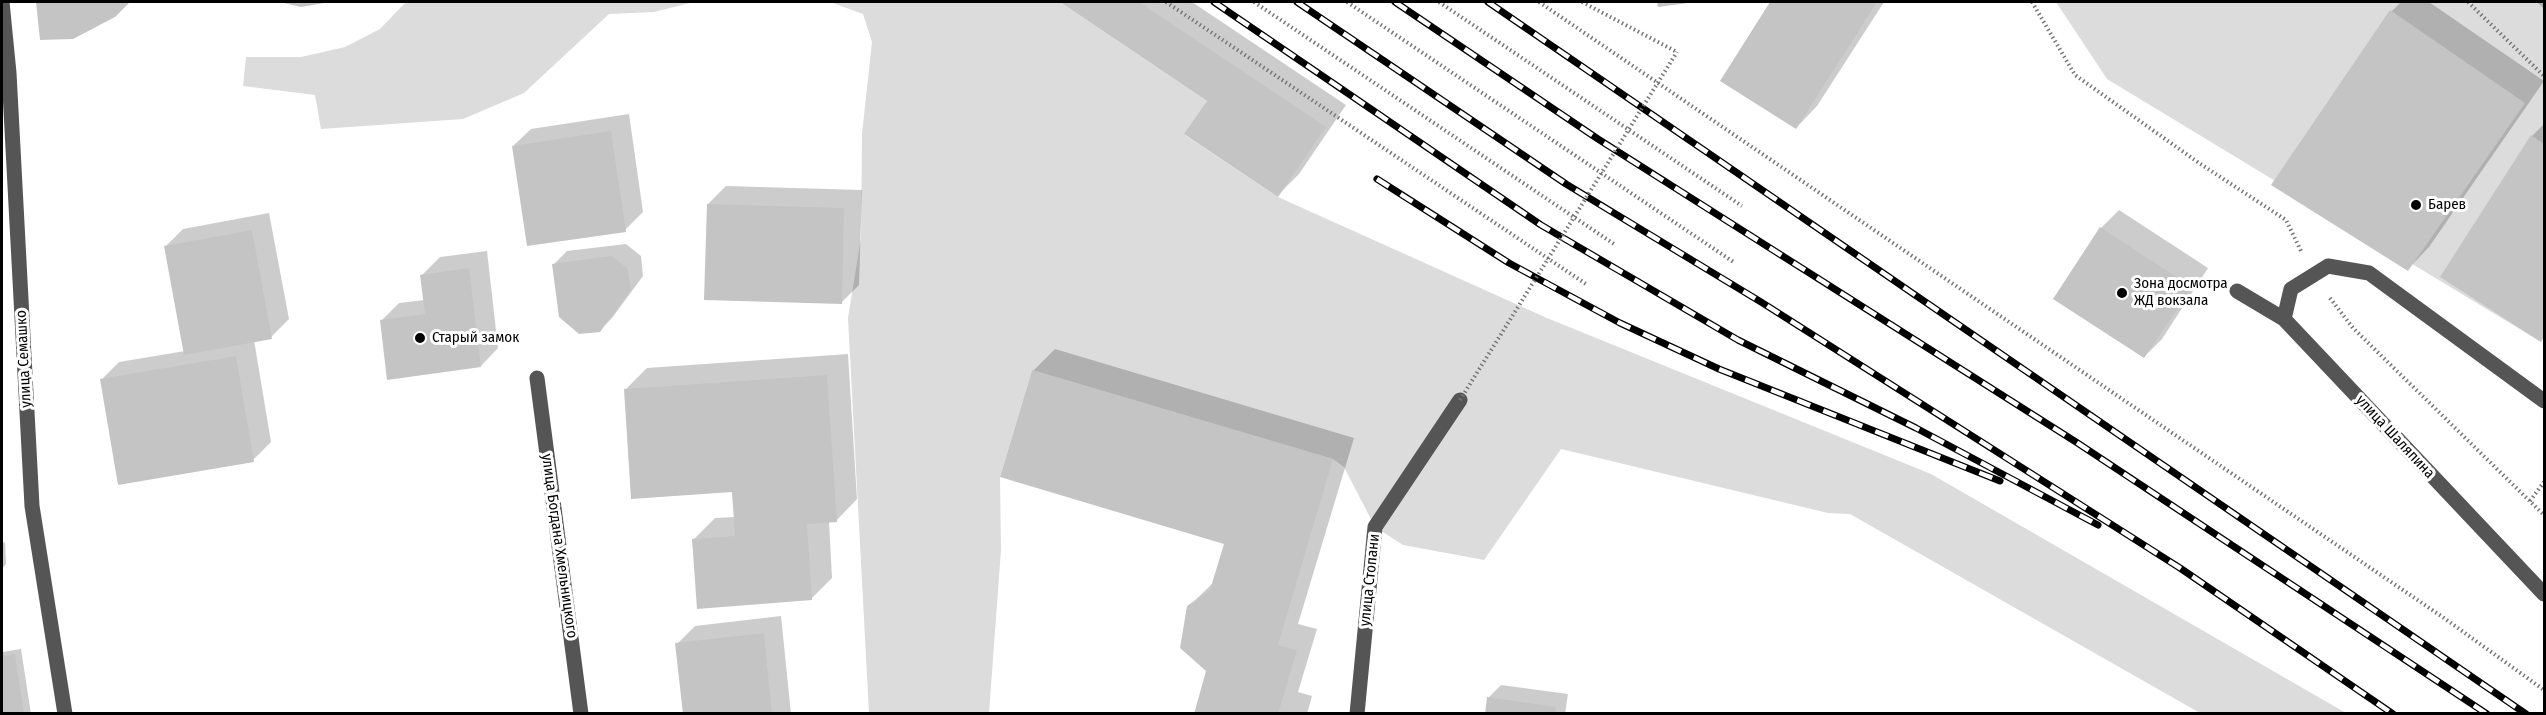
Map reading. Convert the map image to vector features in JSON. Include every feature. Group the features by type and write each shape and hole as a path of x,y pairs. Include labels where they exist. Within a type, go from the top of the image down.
{"street":[{"name":"улица Семашко","path":"2,2 9,73 32,506 64,714"},
{"path":"2283,319 2291,290 2328,266 2369,273 2544,402"},
{"name":"улица Шаляпина","path":"2237,291 2283,319 2544,594"},
{"name":"улица Богдана Хмельницкого","path":"537,378 581,714"},
{"name":"улица Стопани","path":"1357,714 1375,527 1460,400"}],"path":[{"path":"1166,2 1586,285"},
{"path":"1254,2 1614,244"},
{"path":"1347,2 1735,263"},
{"path":"1439,2 1742,206"},
{"path":"1539,2 2434,611 2544,690"},
{"path":"1460,400 1677,51 1582,2"},
{"path":"2468,2 2544,76"},
{"path":"2530,501 2544,482"}],"shaded area":[{"path":"406,2 694,2 654,12 609,14 524,93 463,119 321,129 315,95 243,86 246,57 301,57 345,47 380,29"},
{"path":"830,2 1060,2 1207,101 1185,135 1278,197 1547,318 1931,474 2346,713 2200,713 1850,514 1828,513 1561,449 1484,560 1403,545 1375,527 1344,467 1333,459 1032,370 1000,477 1001,550 989,713 869,713 848,318 861,238 862,134 872,42 863,14"},
{"path":"2056,2 2544,2 2544,337 2541,342 2107,79"}],"building":[{"path":"36,2 130,2 115,17 73,39 40,40"},
{"path":"280,2 324,2 324,3 301,7"},
{"path":"1060,2 1139,2 1326,127 1278,197 1184,134 1207,101"},
{"path":"1657,2 1688,2 1688,3 1658,7"},
{"path":"1770,2 1877,2 1796,129 1720,81"},
{"path":"2390,10 2525,103 2408,271 2271,185"},
{"path":"611,131 626,232 527,246 512,146"},
{"path":"2531,135 2544,144 2544,336 2541,342 2440,277"},
{"path":"707,204 844,208 842,304 704,300"},
{"name":"Зона досмотра ЖД вокзала","path":"2100,227 2192,287 2144,358 2053,299"},
{"path":"252,230 272,339 184,355 164,246"},
{"path":"612,256 628,269 631,290 600,332 579,334 559,317 552,264"},
{"path":"469,268 481,367 387,380 380,320 425,314 420,275"},
{"path":"236,356 254,462 118,485 100,379"},
{"path":"1032,370 1333,459 1278,645 1297,650 1278,714 1194,714 1206,671 1180,648 1187,606 1210,590 1224,544 1000,477"},
{"path":"827,375 837,522 807,524 812,600 697,609 692,539 735,536 732,492 631,499 624,389"},
{"path":"764,633 772,714 683,714 675,643"},
{"path":"15,654 24,714 2,714 2,656"},
{"path":"1487,697 1556,707 1555,714 1485,714"}],"railway":[{"path":"1214,2 1541,225 1738,340 1916,428 2098,525"},
{"path":"1297,2 1566,184 1761,302 2180,568 2393,714"},
{"path":"1395,2 1598,139 2076,442 2487,714"},
{"path":"1488,2 2526,714"},
{"path":"1377,179 1509,263 1620,323 1719,369 2000,481"}],"place":[{"name":"Барев","path":"2416,205"},
{"name":"Зона досмотра ЖД вокзала","path":"2122,293"},
{"name":"Старый замок","path":"420,338"}]}
